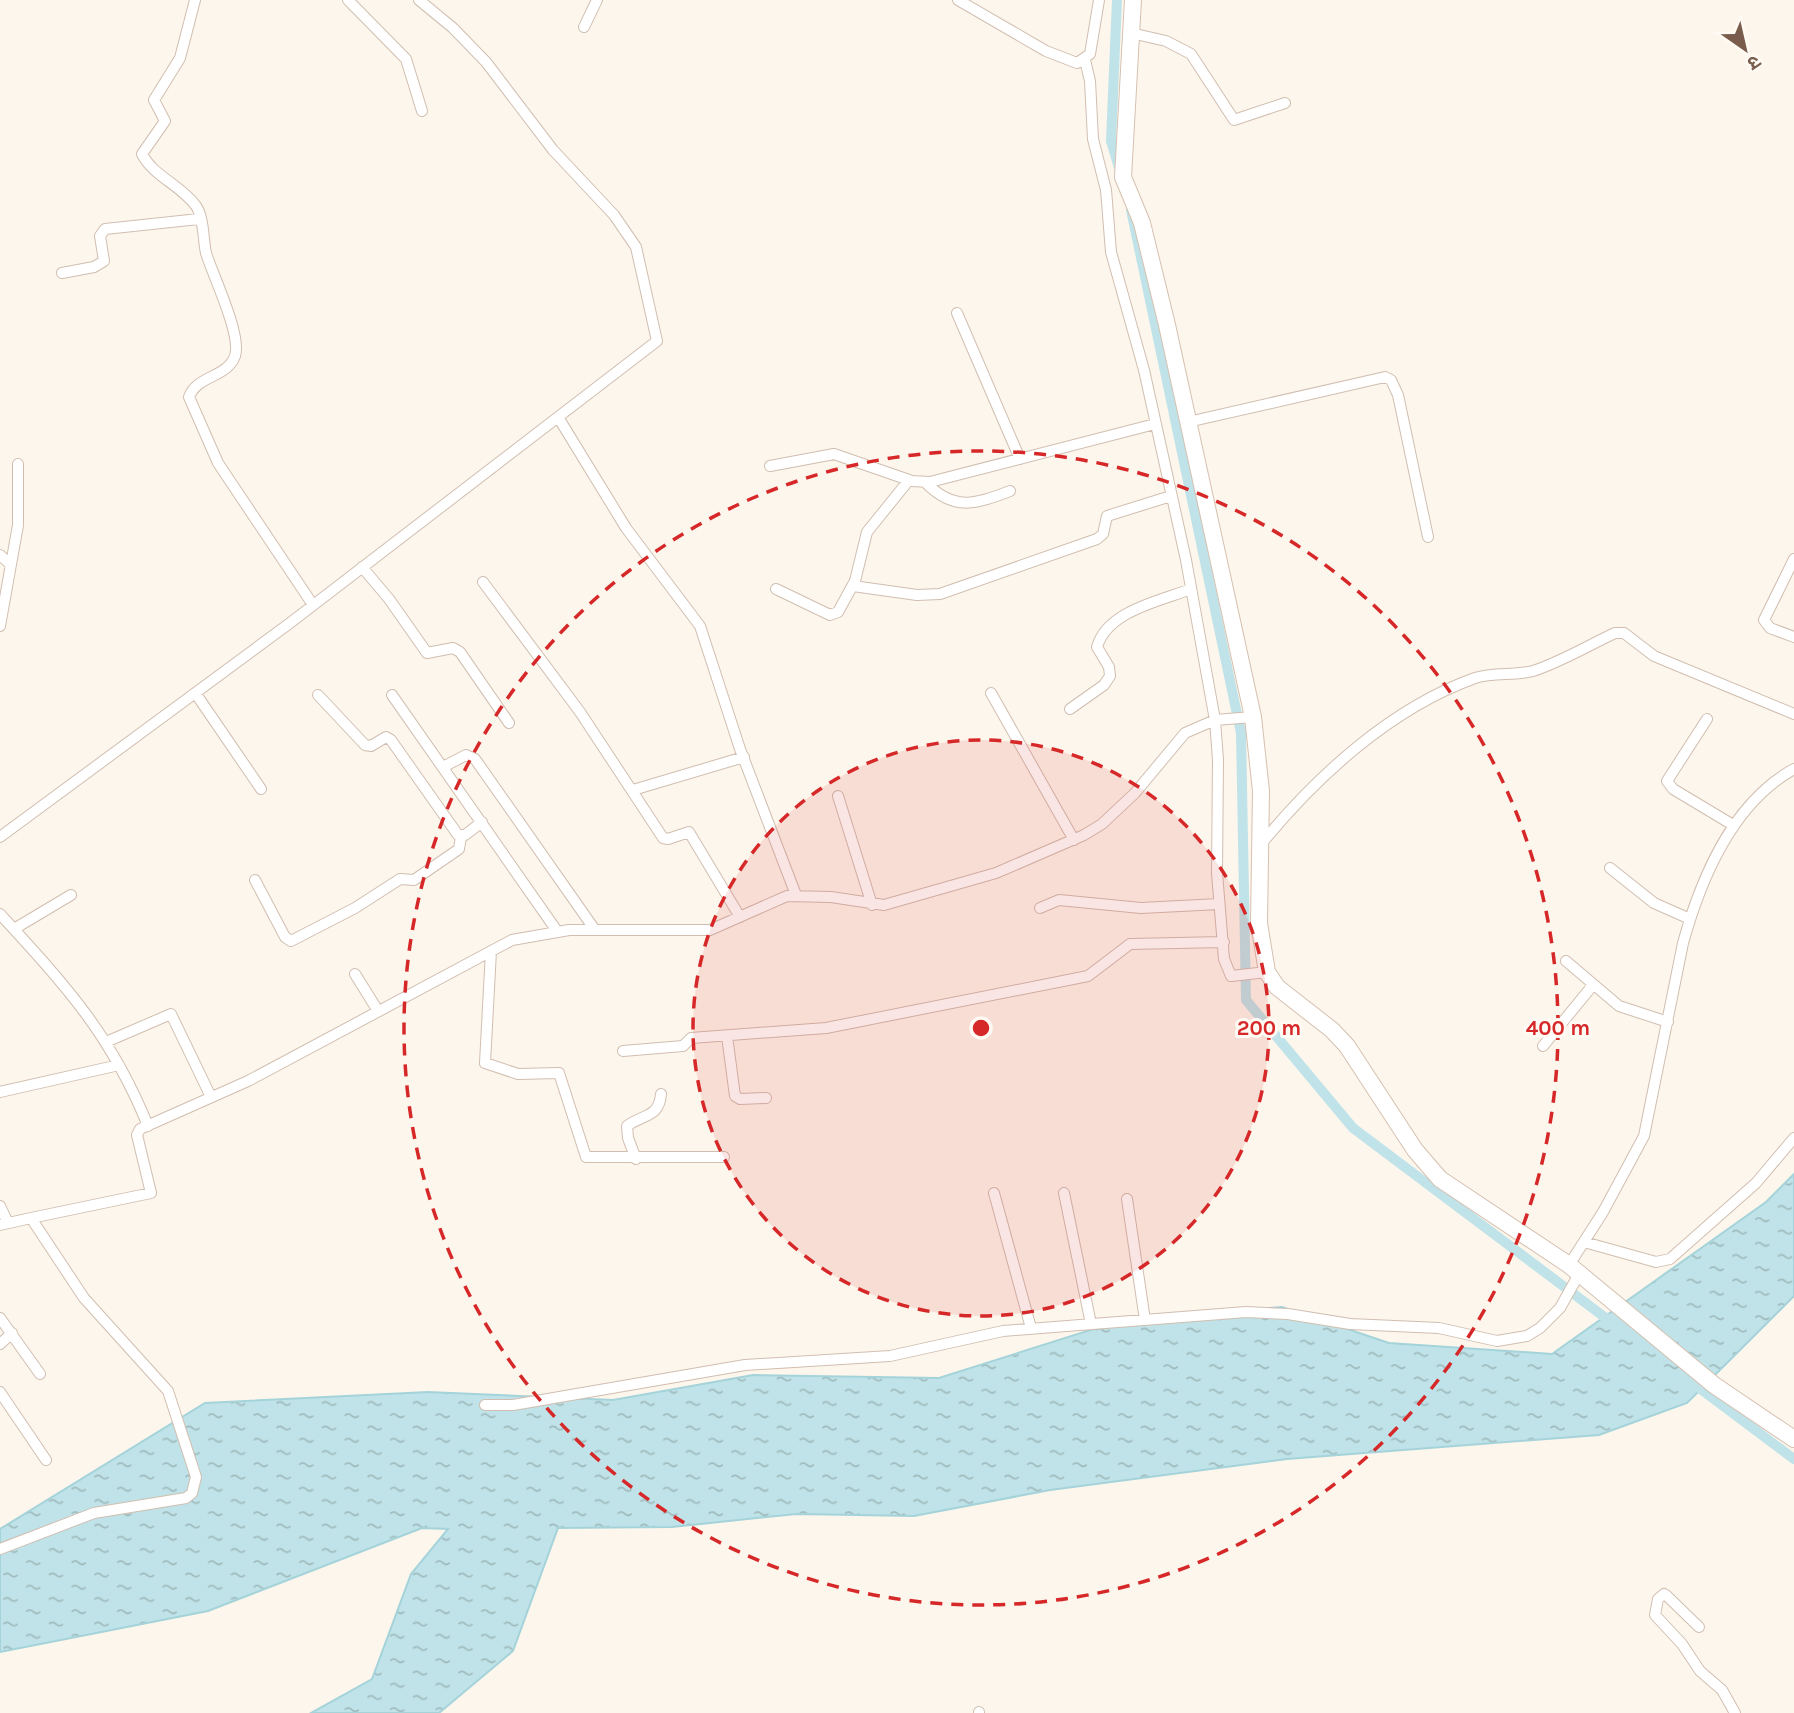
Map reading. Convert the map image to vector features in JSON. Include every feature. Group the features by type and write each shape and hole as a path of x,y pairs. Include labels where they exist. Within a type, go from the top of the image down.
{"street":[{"path":"195,0 180,58 153,100 165,121 142,154 195,205 236,352 233,361 222,371 195,385 189,397 218,463 313,605"},
{"path":"348,0 406,59 422,111"},
{"path":"1,833 195,694 657,341 639,254 614,215 552,150 485,62 419,0"},
{"path":"584,27 597,0"},
{"path":"957,0 1068,62 1085,60"},
{"path":"1099,0 1092,47 1085,60 1090,81 1093,139 1106,190 1111,252 1144,370 1191,589 1215,720 1219,904 1227,968 1231,976 1259,974 1332,1030 1347,1046 1415,1150 1440,1179 1577,1272 1714,1385 1794,1439"},
{"path":"1133,0 1123,177 1142,223 1188,422 1261,771 1259,974"},
{"path":"1131,33 1166,41 1191,54 1234,120 1285,103"},
{"path":"62,273 94,267 104,261 100,236 105,229 199,219"},
{"path":"957,313 1020,458"},
{"path":"1188,422 1385,377 1391,380 1398,395 1427,537"},
{"path":"558,417 626,528 700,626 744,757 796,895"},
{"path":"770,466 834,454 909,480 925,482 1155,424"},
{"path":"0,626 18,525 18,464"},
{"path":"776,589 834,615 853,586 867,532 909,480"},
{"path":"925,482 941,495 968,505 1010,491"},
{"path":"853,586 917,595 956,590 1097,539 1103,534 1107,516 1171,496"},
{"path":"0,555 11,565"},
{"path":"1794,558 1764,620 1770,628 1794,637"},
{"path":"362,567 399,612 427,653 453,648 460,652 509,723"},
{"path":"483,582 580,712 663,838 668,839 685,831 691,834 740,917"},
{"path":"1070,709 1108,681 1109,667 1097,648 1113,623 1125,615 1191,589"},
{"path":"1262,843 1307,789 1379,733 1429,699 1476,678 1533,671 1615,633 1624,633 1654,656 1794,714"},
{"path":"991,693 1074,840"},
{"path":"195,694 261,789"},
{"path":"255,880 290,942 355,908 400,879 414,880 459,849 461,836 391,740 386,737 371,746 365,745 318,695"},
{"path":"392,695 557,931"},
{"path":"0,1206 4,1224 151,1193 137,1135 148,1126 284,1063 512,940 557,931 710,930 775,899 796,895 831,897 872,905 907,899 996,873 1092,831 1123,806 1185,733 1215,720 1248,717"},
{"path":"1707,719 1667,781 1673,789 1733,825"},
{"path":"443,767 466,754 475,759 595,930"},
{"path":"633,790 744,757"},
{"path":"485,1405 513,1405 745,1365 796,1360 865,1360 984,1333 1145,1320 1268,1312 1350,1324 1439,1328 1497,1340 1527,1336 1540,1328 1560,1308 1577,1272 1584,1242 1644,1136 1690,919 1733,825 1744,811 1794,769"},
{"path":"838,796 872,905"},
{"path":"461,836 482,822"},
{"path":"1610,867 1654,903 1690,919"},
{"path":"14,929 71,895"},
{"path":"1040,908 1059,900 1141,908 1219,904"},
{"path":"0,914 84,1008 119,1065 148,1126"},
{"path":"623,1051 682,1046 691,1038 853,1023 952,1001 1088,976 1130,944 1224,942"},
{"path":"491,951 485,1063 517,1074 559,1073 586,1157 724,1157"},
{"path":"1566,961 1619,1006 1668,1022"},
{"path":"355,974 378,1011"},
{"path":"1543,1046 1593,985"},
{"path":"106,1042 171,1014 211,1097"},
{"path":"727,1036 735,1096 740,1100 766,1098"},
{"path":"0,1092 119,1065"},
{"path":"636,1159 628,1138 627,1126 655,1113 661,1094"},
{"path":"1584,1242 1657,1262 1670,1259 1756,1183 1794,1138"},
{"path":"994,1193 1031,1328"},
{"path":"1064,1193 1091,1324"},
{"path":"1127,1199 1145,1320"},
{"path":"0,1549 94,1513 186,1498 192,1493 196,1476 165,1384 84,1298 31,1218"},
{"path":"0,1318 40,1374"},
{"path":"0,1344 12,1333"},
{"path":"0,1392 46,1460"},
{"path":"1699,1627 1664,1594 1658,1599 1655,1615 1682,1644 1700,1671 1722,1690 1735,1713"}],"water":[{"path":"1794,1174 1794,1296 1687,1403 1599,1435 1287,1459 1050,1490 914,1516 796,1514 672,1527 558,1528 513,1651 439,1713 311,1713 372,1679 411,1574 448,1529 422,1528 208,1611 0,1652 0,1529 205,1403 428,1392 613,1400 753,1375 939,1378 1125,1319 1282,1307 1389,1343 1552,1354 1766,1202"}],"waterway":[{"path":"1117,0 1111,141 1120,171"},
{"path":"1131,210 1241,733 1246,1000 1353,1128 1615,1325"},
{"path":"1690,1381 1794,1459"}]}
